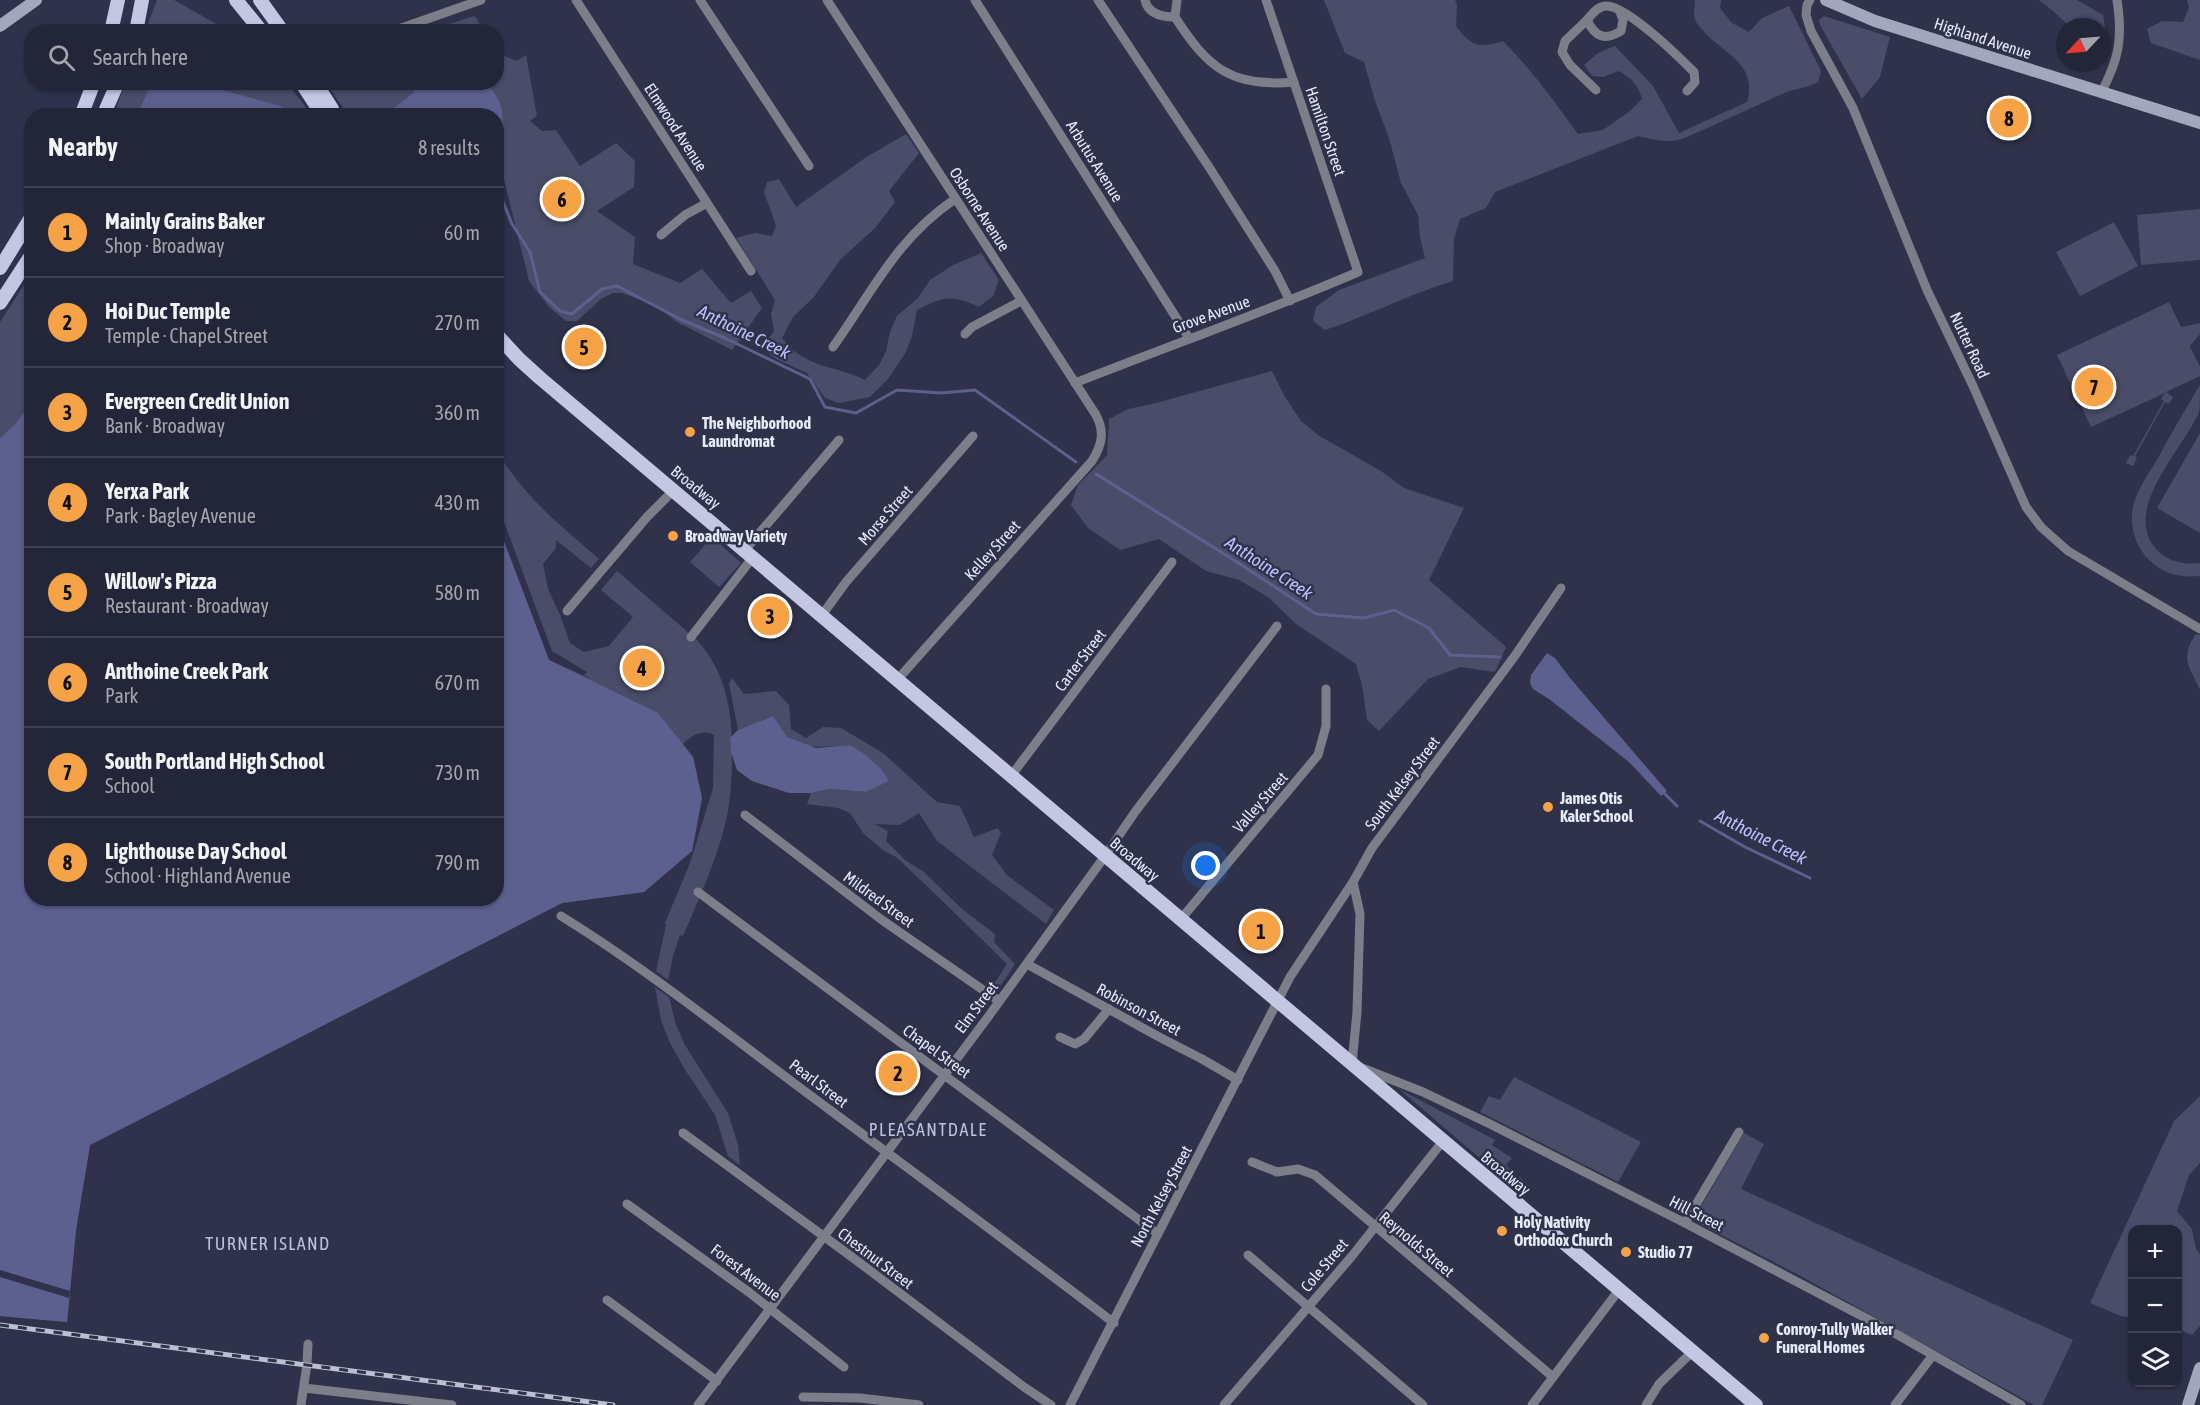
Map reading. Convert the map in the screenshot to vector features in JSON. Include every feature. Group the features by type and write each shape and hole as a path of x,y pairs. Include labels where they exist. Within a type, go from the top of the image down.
{"main road":[{"path":"113,24 118,0"},
{"path":"138,24 142,0"},
{"path":"138,24 150,0"},
{"path":"236,0 256,24"},
{"path":"260,0 277,24"},
{"path":"84,108 91,90"},
{"path":"107,108 114,90"},
{"path":"305,90 318,108"},
{"path":"320,90 331,108"},
{"path":"0,268 24,229"},
{"path":"0,303 24,266"},
{"name":"Broadway","path":"504,342 531,370 1754,1404"}],"street":[{"path":"0,26 35,2 47,0"},
{"path":"413,24 481,0"},
{"name":"Elmwood Avenue","path":"576,0 751,271"},
{"path":"700,0 809,166"},
{"name":"Osborne Avenue","path":"827,0 1096,415 1102,429 1102,436"},
{"name":"Arbutus Avenue","path":"975,0 1190,338"},
{"path":"1098,0 1209,167 1275,271 1290,301"},
{"path":"1145,0 1150,11 1164,17 1175,17"},
{"path":"1178,0 1175,17 1198,51 1217,68 1251,81 1271,84 1294,82"},
{"name":"Hamilton Street","path":"1266,0 1358,272"},
{"name":"Nutter Road","path":"1810,0 1806,15 1811,31 1853,108 1927,290 1973,386 2026,507 2041,527 2068,551 2200,629"},
{"name":"Highland Avenue","path":"1826,0 1875,21 2200,123"},
{"path":"2101,93 2118,55 2121,36 2117,0"},
{"path":"1596,90 1570,65 1562,52 1565,41 1587,20 1598,3 1613,7 1628,15 1694,72 1695,82 1687,91"},
{"path":"1587,20 1591,29 1600,35 1611,37 1621,32 1623,20 1620,12"},
{"path":"833,347 900,248 938,211 955,199"},
{"path":"661,236 685,215 707,203"},
{"name":"Grove Avenue","path":"1075,383 1290,301 1358,272"},
{"path":"965,334 972,327 1021,301"},
{"name":"Morse Street","path":"822,615 846,582 973,436"},
{"name":"Kelley Street","path":"898,679 1092,461 1101,445 1102,436"},
{"path":"691,637 749,553 839,440"},
{"path":"567,611 647,517 674,490"},
{"name":"Carter Street","path":"1011,776 1172,562"},
{"name":"South Kelsey Street","path":"1278,1001 1290,977 1353,882 1372,848 1503,673 1561,588"},
{"name":"Elm Street","path":"698,1405 1027,964 1135,812 1277,626"},
{"name":"Valley Street","path":"1181,919 1297,783 1318,755 1326,726 1326,689"},
{"name":"Mildred Street","path":"745,815 882,920 999,1001"},
{"path":"1352,1064 1357,1012 1360,914 1353,882"},
{"name":"Chapel Street","path":"698,892 1158,1234"},
{"name":"Pearl Street","path":"561,916 653,978 1114,1323"},
{"name":"Robinson Street","path":"1027,964 1238,1080"},
{"name":"North Kelsey Street","path":"1070,1405 1278,1001"},
{"path":"1060,1037 1075,1044 1084,1039 1109,1009"},
{"name":"Hill Street","path":"1352,1064 1423,1092 1484,1121 1685,1223 1933,1355 2021,1405"},
{"path":"1685,1223 1739,1132"},
{"name":"Chestnut Street","path":"683,1133 1051,1405"},
{"name":"Cole Street","path":"1224,1405 1308,1307 1443,1142"},
{"name":"Reynolds Street","path":"1252,1162 1277,1172 1298,1168 1310,1172 1552,1377"},
{"name":"Forest Avenue","path":"627,1204 770,1309 844,1367"},
{"path":"1248,1255 1423,1405"},
{"path":"1532,1405 1619,1290"},
{"path":"607,1300 717,1381"},
{"path":"301,1405 308,1344"},
{"path":"1646,1405 1659,1384 1692,1352"},
{"path":"1894,1405 1933,1355"},
{"path":"2188,1405 2200,1368"},
{"path":"304,1388 408,1402 452,1405"},
{"path":"803,1397 860,1398 919,1405"}],"shaded area":[{"path":"157,0 174,0 217,24 148,24"},
{"path":"1324,0 1455,0 1457,5 1456,26 1461,33 1476,44 1488,45 1503,41 1533,74 1578,134 1603,130 1630,111 1642,99 1634,82 1619,71 1603,77 1592,76 1584,65 1598,53 1615,46 1653,86 1679,133 1747,102 1749,88 1742,67 1697,23 1694,15 1695,0 1721,0 1720,8 1732,23 1749,32 1762,18 1789,6 1821,71 1818,82 1789,91 1685,138 1667,141 1638,136 1495,192 1486,208 1460,219 1454,239 1453,281 1325,330 1313,321 1316,307 1339,290 1425,258 1418,215 1401,183 1364,62 1345,53"},
{"path":"2039,0 2077,0 2103,15 2104,18 2060,18"},
{"path":"2187,0 2200,0 2200,60 2151,43 2147,29 2162,21 2183,22 2189,7"},
{"path":"475,16 480,24 448,24"},
{"path":"1824,16 1890,37 1880,77 1862,99 1820,25 1819,20"},
{"path":"526,55 537,116 530,121 542,131 556,130 580,166 616,143 635,161 634,187 597,211 635,237 633,264 680,283 702,269 731,303 751,291 762,308 732,350 677,322 657,306 622,293 613,293 601,299 577,321 566,321 549,307 529,281 504,179 504,108 343,108 331,90 504,90 504,56 517,61"},
{"path":"123,90 292,90 307,108 284,108 281,105 283,108 116,108"},
{"path":"148,90 223,90 284,108 140,108"},
{"path":"415,90 492,90 501,108 394,108"},
{"path":"906,134 919,153 889,191 895,202 875,228 840,260 814,297 793,317 782,338 792,349 811,361 865,380 879,365 886,351 890,332 897,316 918,298 930,280 953,265 981,253 999,280 993,296 979,307 961,300 947,299 917,310 906,352 888,379 870,397 839,403 825,398 807,373 776,359 762,348 774,331 771,314 775,300 736,238 755,233 772,236 776,226 764,192 767,182 779,179 796,207 865,158"},
{"path":"2200,209 2200,260 2141,265 2137,215"},
{"path":"2114,222 2138,266 2080,296 2056,252"},
{"path":"24,285 24,906 504,906 504,541 549,660 591,679 584,675 587,672 552,651 504,522 504,461 531,496 599,559 591,568 556,540 556,548 543,564 548,589 570,643 584,652 609,646 633,617 601,590 617,571 697,640 706,651 724,687 730,714 732,742 730,794 724,827 703,890 683,936 680,935 668,980 656,971 665,923 690,863 713,788 714,735 710,733 701,733 683,744 693,757 702,798 692,851 644,892 562,903 90,1145 76,1230 67,1322 0,1316 0,322"},
{"path":"2169,302 2181,327 2200,323 2200,334 2190,346 2200,367 2200,376 2166,392 2173,397 2169,404 2165,402 2135,456 2137,458 2133,466 2126,463 2130,455 2133,456 2164,401 2161,399 2165,393 2091,427 2057,355"},
{"path":"1272,371 1301,421 1318,435 1381,471 1404,488 1464,508 1429,580 1506,647 1495,672 1461,667 1428,679 1379,731 1367,720 1362,685 1356,664 1296,624 1268,597 1239,580 1206,571 1159,539 1120,550 1088,528 1071,505 1078,485 1107,455 1109,419 1128,409"},
{"path":"2200,385 2199,412 2158,480 2146,517 2148,534 2157,550 2177,562 2200,563 2200,576 2186,576 2160,569 2145,555 2134,533 2132,514 2135,499 2142,484"},
{"path":"24,412 24,906 504,906 504,541 549,660 658,713 693,757 702,798 692,851 644,892 562,903 90,1145 76,1230 67,1322 0,1316 0,438"},
{"path":"2200,433 2200,533 2157,508"},
{"path":"712,537 741,563 719,587 690,562"},
{"path":"2196,634 2200,635 2200,690 2190,669 2187,656"},
{"path":"1547,653 1555,658 1667,791 1661,796 1629,762 1533,689 1530,683 1531,675"},
{"path":"732,678 744,694 776,691 789,705 791,729 806,738 823,727 841,728 883,753 937,802 960,806 974,837 998,828 1001,833 992,855 1007,875 1054,910 1046,924 937,841 919,813 900,825 875,824 888,831 886,841 905,860 924,872 962,909 995,934 994,942 1015,964 999,988 992,983 996,981 1007,964 930,889 896,857 884,851 863,833 850,813 838,808 807,804 811,793 829,789 866,792 888,781 850,745 808,746 800,744 786,736 773,716 738,730 729,684"},
{"path":"773,716 787,737 816,748 850,745 866,755 882,770 889,781 866,792 829,789 811,793 789,793 752,781 737,770 731,752 730,738 738,730"},
{"path":"655,987 669,997 676,1025 685,1045 728,1113 738,1145 740,1165 728,1156 715,1115 669,1041 661,1020"},
{"path":"1514,1077 1641,1142 1618,1182 1480,1112 1489,1096 1500,1100"},
{"path":"1399,1089 1495,1140 1492,1145 1512,1158 1506,1165 1511,1170 1509,1173 1516,1178 1520,1177 1528,1186 1522,1194"},
{"path":"2200,1096 2200,1163 2189,1175 2177,1211 2192,1229 2196,1249 2200,1254 2200,1326 2192,1335 2182,1331 2182,1225 2128,1225 2128,1317 2090,1303 2174,1121"},
{"path":"1744,1133 1764,1144 1741,1189 2073,1340 2042,1405 2034,1405 1795,1273 1696,1222 1695,1217"}],"pier":[{"path":"0,1270 70,1291 69,1298 0,1277"}],"waterway":[{"name":"Anthoine Creek","path":"504,204 512,224 530,252 540,292 560,311 572,314 602,289 617,286 682,320 810,379 825,407 856,413 897,390 941,393 975,390 1076,462"},
{"name":"Anthoine Creek","path":"1096,474 1316,614 1364,618 1394,610 1429,628 1450,655 1500,657"},
{"name":"Anthoine Creek","path":"1664,793 1677,806"},
{"name":"Anthoine Creek","path":"1700,821 1745,847 1810,878"}],"railway":[{"path":"0,1325 613,1405"}],"place":[{"name":"Lighthouse Day School","path":"2009,118"},
{"name":"Anthoine Creek Park","path":"562,199"},
{"name":"Willow's Pizza","path":"584,347"},
{"name":"South Portland High School","path":"2094,387"},
{"name":"The Neighborhood Laundromat","path":"690,432"},
{"name":"Broadway Variety","path":"673,536"},
{"name":"Evergreen Credit Union","path":"770,616"},
{"name":"Yerxa Park","path":"642,668"},
{"name":"James Otis Kaler School","path":"1548,807"},
{"name":"Mainly Grains Baker","path":"1261,931"},
{"name":"Hoi Duc Temple","path":"898,1073"},
{"name":"Holy Nativity Orthodox Church","path":"1502,1231"},
{"name":"Studio 77","path":"1626,1252"},
{"name":"Conroy-Tully Walker Funeral Homes","path":"1764,1338"}],"district":[{"name":"PLEASANTDALE","path":"928,1130"},
{"name":"TURNER ISLAND","path":"268,1244"}]}
